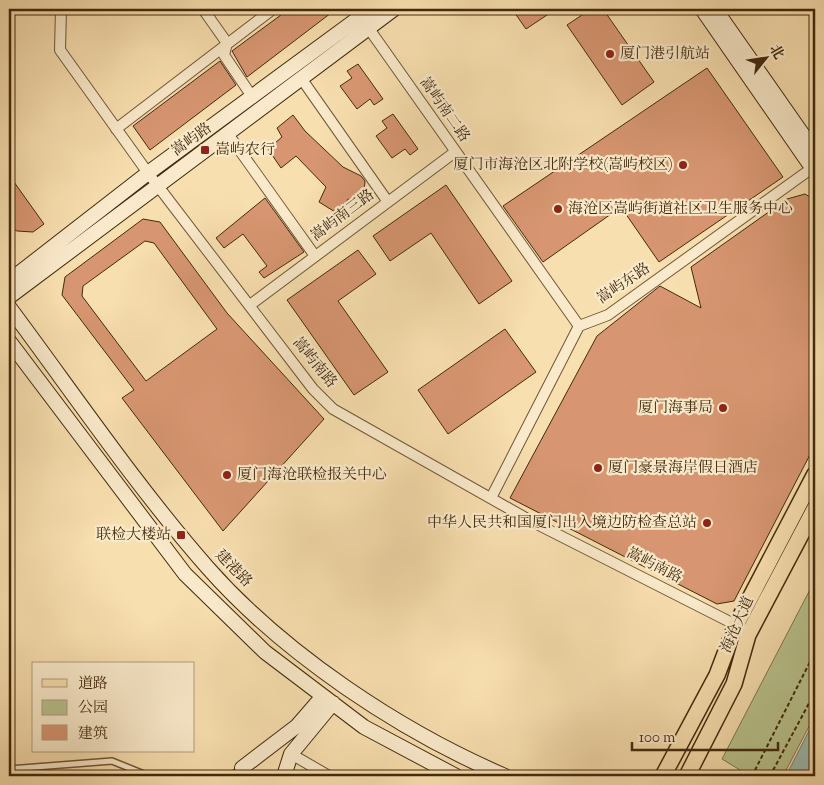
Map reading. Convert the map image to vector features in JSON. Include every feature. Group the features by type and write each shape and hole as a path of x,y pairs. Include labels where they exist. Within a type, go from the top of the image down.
{"main road":[{"name":"海沧大道","path":"663,776 717,675 736,625 815,474"},
{"name":"海沧大道","path":"687,776 734,684 748,635 815,508"}],"street":[{"name":"嵩屿南路","path":"61,9 60,50 148,173 313,389 333,409 531,521 736,625"},
{"path":"203,9 227,43 224,55 253,98"},
{"path":"116,129 273,9"},
{"name":"嵩屿路","path":"9,281 148,173 364,15 394,9"},
{"path":"702,9 814,169"},
{"path":"715,9 815,152"},
{"name":"嵩屿路","path":"9,297 300,78 364,15"},
{"name":"嵩屿南二路","path":"364,15 455,152 579,326"},
{"path":"300,78 388,202"},
{"path":"228,134 315,256"},
{"name":"嵩屿南三路","path":"250,305 455,152"},
{"name":"嵩屿东路","path":"579,326 608,315 814,169"},
{"name":"建港路","path":"9,307 151,498 208,569 278,637 376,709 505,776"},
{"path":"491,498 579,326"},
{"path":"9,342 185,574 265,652 364,727 456,776"},
{"path":"284,776 291,754 328,700"},
{"path":"242,768 328,700"},
{"path":"291,754 329,776"}],"lane":[{"path":"9,769 112,761 149,776"},
{"path":"229,776 242,768"}],"path":[{"path":"752,776 815,652"},
{"path":"770,776 815,692"}],"green space":[{"path":"815,580 815,715 783,776 750,776 722,759"}],"water":[{"path":"815,719 815,776 786,776"}],"building":[{"path":"289,9 328,9 331,13 247,77 232,51"},
{"path":"512,9 556,9 526,29"},
{"name":"厦门港引航站","path":"591,9 603,9 654,82 622,105 567,25"},
{"path":"220,61 236,85 150,150 133,126"},
{"path":"358,64 383,99 374,105 370,99 357,109 340,86 352,78 347,71"},
{"name":"厦门市海沧区北附学校(嵩屿校区)","path":"707,68 783,177 659,262 621,207 543,262 503,206"},
{"path":"393,114 418,149 410,155 405,149 392,158 376,136 387,128 382,121"},
{"path":"293,115 305,131 343,167 361,176 365,181 364,194 358,202 348,199 340,215 319,202 326,187 296,156 281,168 268,149 282,137 277,128"},
{"path":"9,175 44,224 33,232 17,231 9,227"},
{"path":"446,185 512,281 479,304 431,233 390,261 373,236"},
{"path":"805,194 815,200 815,445 734,601 717,604 510,498 597,336 660,286 701,308 691,267 787,199"},
{"path":"265,198 304,252 264,278 259,272 267,266 243,234 224,248 216,238"},
{"name":"厦门海沧联检报关中心","path":"143,219 160,222 227,313 324,419 223,531 122,398 134,390 62,295 65,277","holes":["145,241 154,243 217,329 146,381 82,296 83,286"]},
{"path":"358,250 376,274 338,301 388,372 354,395 287,300"},
{"path":"505,329 536,372 448,434 418,390"}],"place":[{"name":"厦门港引航站","path":"610,54"},
{"name":"嵩屿农行","path":"205,150"},
{"name":"厦门市海沧区北附学校(嵩屿校区)","path":"683,165"},
{"name":"海沧区嵩屿街道社区卫生服务中心","path":"558,209"},
{"name":"厦门海事局","path":"723,408"},
{"name":"厦门豪景海岸假日酒店","path":"598,468"},
{"name":"厦门海沧联检报关中心","path":"227,475"},
{"name":"中华人民共和国厦门出入境边防检查总站","path":"707,523"},
{"name":"联检大楼站","path":"181,535"}]}
